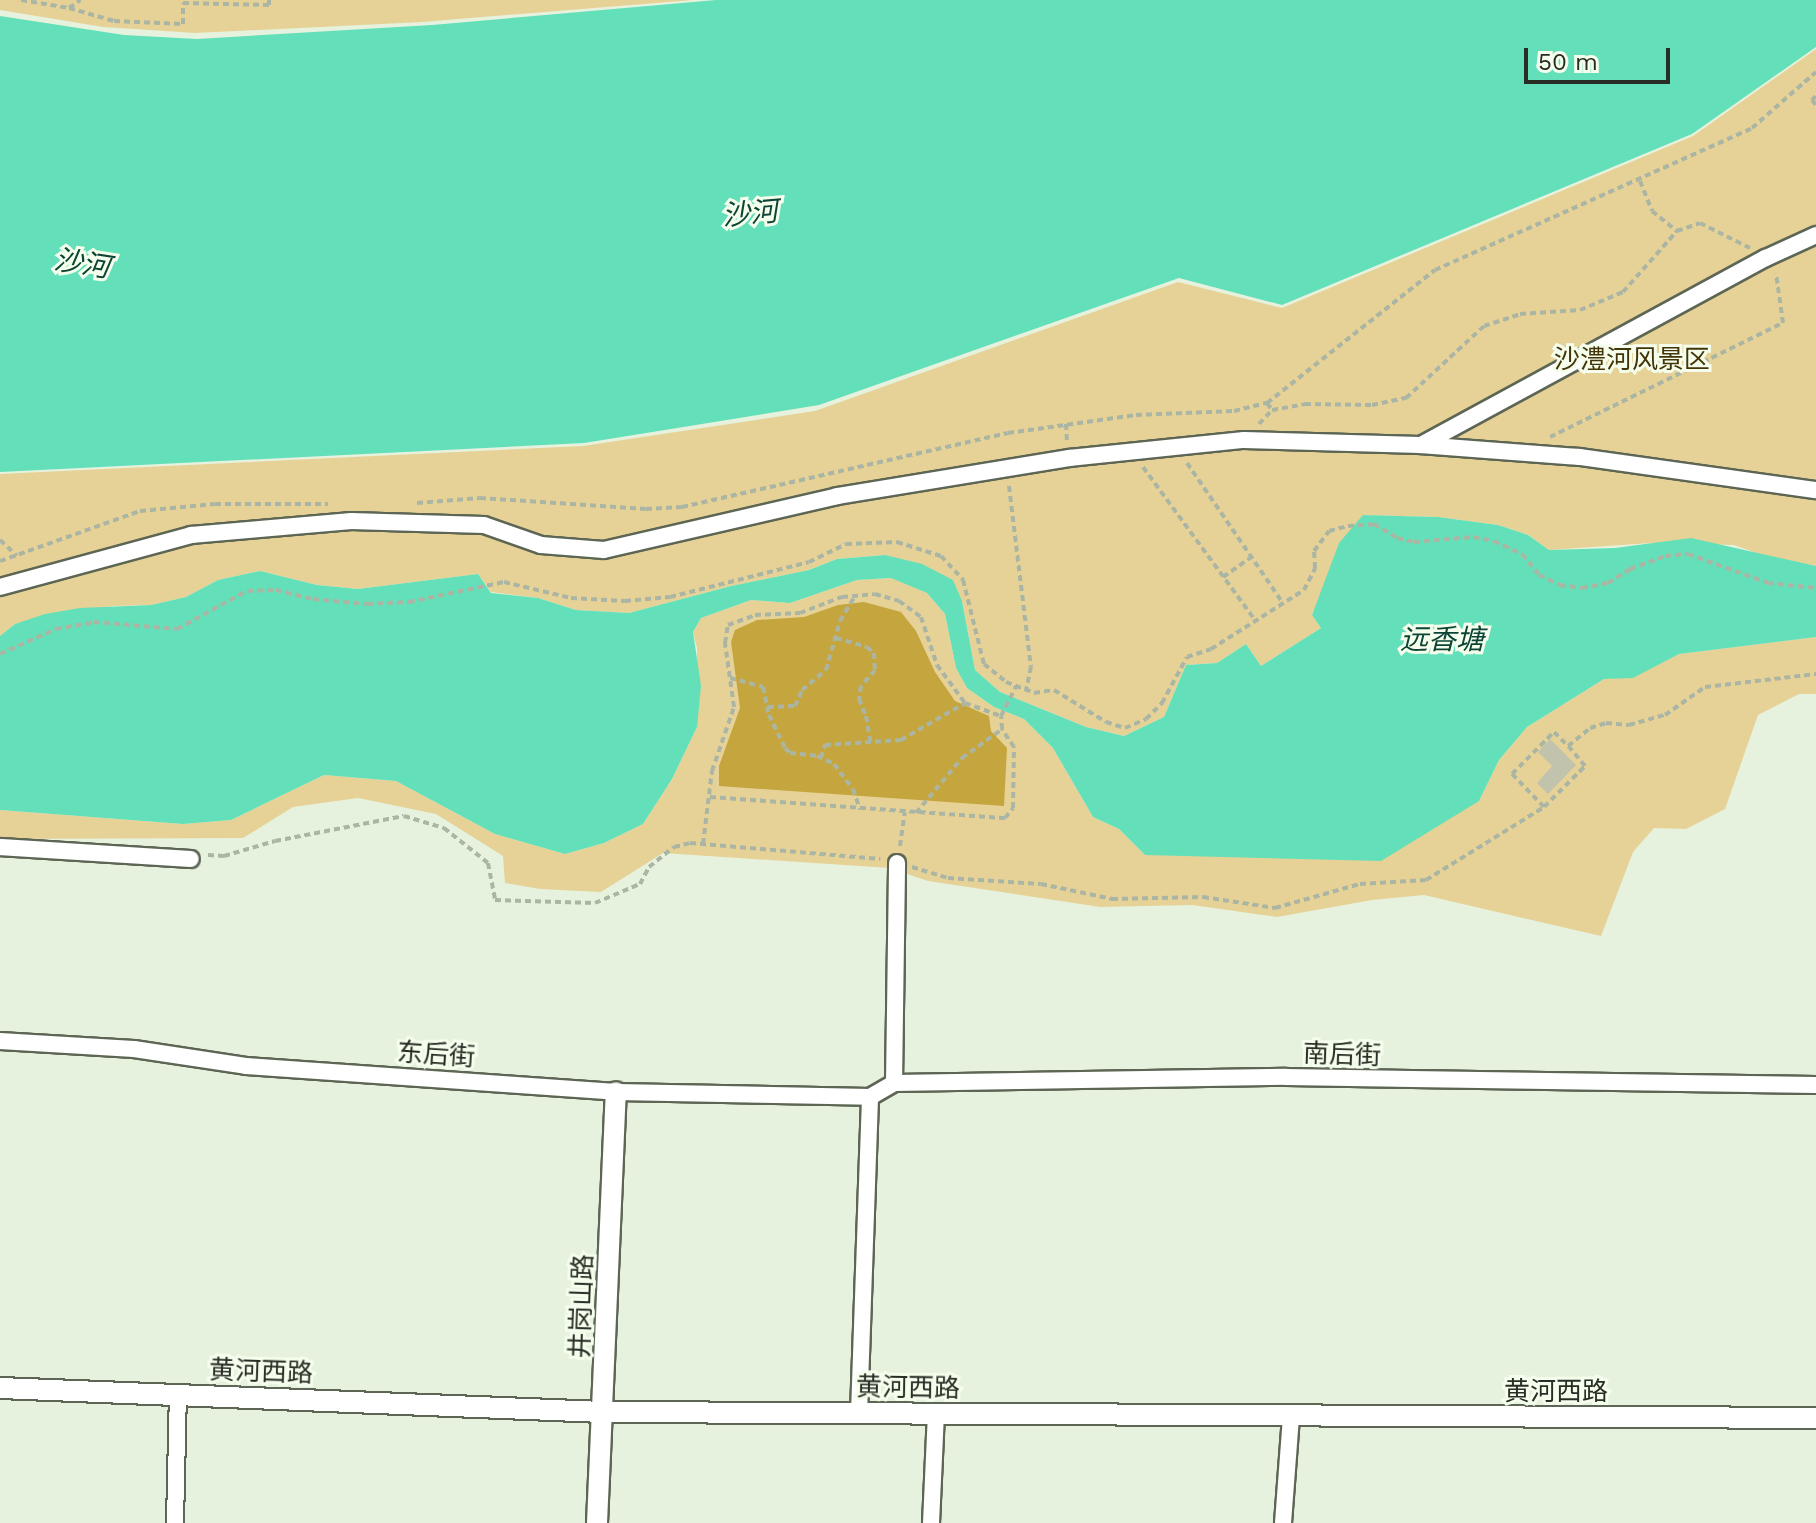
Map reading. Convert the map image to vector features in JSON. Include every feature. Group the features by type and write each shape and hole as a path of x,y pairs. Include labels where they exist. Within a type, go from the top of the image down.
{"street":[{"path":"1420,445 1766,258 1816,235"},
{"path":"0,587 191,535 351,521 484,525 541,545 604,550 837,496 1006,468 1177,447 1283,439 1580,457 1816,490"},
{"path":"0,847 191,859"},
{"path":"894,1083 897,863"},
{"name":"东后街","path":"0,1041 134,1049 246,1066 616,1092 870,1097"},
{"name":"南后街","path":"870,1097 894,1083 1286,1077 1816,1085"},
{"name":"井岗山路","path":"597,1523 616,1092"},
{"path":"859,1413 870,1097"},
{"name":"黄河西路","path":"0,1388 603,1412 1816,1418"},
{"path":"175,1523 178,1395"},
{"path":"931,1523 936,1414"},
{"path":"1283,1523 1291,1417"}],"path":[{"path":"21,0 69,8 114,21 183,24 183,3 269,5 269,0"},
{"path":"69,8 80,0"},
{"path":"409,503 480,498 646,509 682,507 1008,433 1136,415 1234,411 1267,403 1435,270 1640,181 1752,128 1815,76"},
{"path":"1816,96 1812,100 1816,105"},
{"path":"1640,181 1652,211 1677,231"},
{"path":"1267,403 1272,410"},
{"path":"1177,447 1283,603"},
{"path":"1132,452 1255,620"},
{"path":"1006,468 1019,547 1031,667 1026,690"},
{"path":"0,561 140,511 215,504 336,504"},
{"path":"0,654 56,629 94,622 177,629 247,591 276,590 313,599 367,604 409,602 504,582 571,598 625,601 670,597 809,562 846,544 897,542 941,556 963,580 984,664 1006,682 1026,690 1054,690 1106,722 1125,728 1146,719 1162,703 1187,657 1211,649 1304,590 1315,568 1314,551 1329,531 1374,524 1397,538 1414,542 1473,537 1494,541 1522,554 1539,575 1560,585 1582,588 1608,583 1630,569 1665,556 1688,554 1768,583 1816,588"},
{"path":"0,540 17,556"},
{"path":"1223,577 1252,557"},
{"path":"703,844 712,771 734,707 725,643 728,625 755,615 800,613 855,596 875,594 899,601 921,617 937,665 965,703 1001,716"},
{"path":"768,707 795,706 802,690 826,670 840,621 855,596"},
{"path":"836,638 867,647 874,653 875,670 861,686 859,699 870,728 871,743"},
{"path":"1568,746 1590,728 1606,723 1629,725 1665,715 1705,687 1816,674"},
{"path":"730,678 763,687 768,707 790,753 821,758 834,764 853,789 860,809"},
{"path":"710,797 1005,818 1013,808 1014,747 1002,729 1001,716 1016,686"},
{"path":"821,758 825,745 901,740 965,703"},
{"path":"916,813 962,758 1002,729"},
{"path":"191,859 200,854 224,856 288,838 404,816 444,828 488,863 495,900 595,903 640,884 649,867 674,847 703,844 856,856 897,863 948,878 1041,884 1112,899 1203,897 1275,908 1360,884 1426,880 1544,807 1585,766 1554,732 1512,774 1544,807"},
{"path":"897,863 905,812"}],"green space":[{"path":"0,0 693,0 422,22 195,33 103,27 0,10"},
{"name":"沙澧河风景区","path":"1816,49 1816,566 1773,559 1734,545 1651,543 1549,550 1528,535 1498,525 1438,517 1363,515 1312,614 1321,628 1261,666 1246,644 1217,663 1186,665 1164,717 1124,736 1086,727 1000,692 975,670 962,601 885,555 837,559 809,570 731,586 629,613 576,610 538,598 491,592 478,574 358,589 317,585 260,571 218,580 186,597 151,605 113,606 15,624 0,636 0,474 583,446 815,411 1178,282 1282,308 1693,136"},
{"path":"892,578 927,593 945,614 956,668 967,688 994,707 1024,719 1053,748 1093,817 1119,829 1145,855 1479,801 1499,760 1527,727 1604,679 1633,677 1679,654 1816,637 1816,694 1799,694 1758,715 1725,809 1686,829 1654,828 1633,852 1601,936 1424,895 1372,900 1277,917 1192,905 1100,907 928,881 890,868 663,853 601,892 540,889 505,883 503,856 436,814 358,798 293,807 243,838 0,839 0,810 183,824 231,820 324,775 396,781 495,834 565,854 604,843 643,824 672,779 697,727 697,648 693,632 701,618 751,600 790,603 857,580"}],"shaded area":[{"path":"864,602 901,612 916,631 935,672 955,701 989,716 991,731 1007,748 1004,806 719,786 719,766 740,708 731,642 735,630 757,620 804,617 838,605"}],"water":[{"name":"沙河","path":"716,0 1816,0 1816,47 1692,134 1282,305 1179,278 819,405 584,443 0,472 0,16 124,35 197,39 432,25"},
{"name":"远香塘","path":"1363,515 1438,517 1498,525 1528,535 1549,550 1615,548 1691,538 1816,566 1816,637 1679,654 1633,678 1604,679 1527,727 1499,760 1479,801 1381,861 1145,855 1119,829 1093,817 1053,748 1024,719 994,707 967,688 956,668 945,614 927,593 891,578 857,580 790,603 751,600 701,618 693,632 701,686 697,727 672,779 643,824 604,843 565,854 495,834 396,781 324,775 231,820 183,824 0,810 0,636 15,624 45,614 80,608 151,605 186,597 218,580 260,571 317,585 358,589 478,574 491,593 538,598 576,610 629,613 731,586 809,570 837,559 885,555 922,564 953,580 962,601 975,670 1000,692 1086,727 1124,736 1164,717 1186,665 1217,663 1246,644 1261,666 1321,628 1312,615 1339,543"}],"building":[{"path":"1550,739 1576,765 1548,794 1537,783 1552,766 1538,752"}]}
